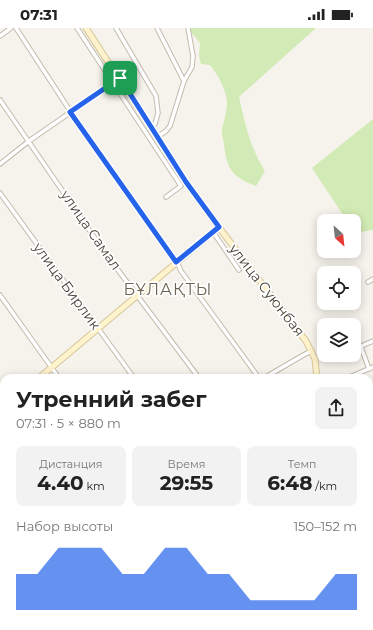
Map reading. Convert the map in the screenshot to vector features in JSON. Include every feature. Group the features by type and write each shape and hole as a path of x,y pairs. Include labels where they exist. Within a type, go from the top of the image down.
{"main road":[{"name":"улица Суюнбая","path":"86,28 120,78 186,182 306,341 315,359 317,374"},
{"path":"44,374 219,227"}],"street":[{"path":"0,36 11,28"},
{"path":"16,28 70,112 181,271 256,374"},
{"path":"77,28 181,186 166,197"},
{"path":"116,28 156,96 158,113 155,124 151,127"},
{"path":"157,28 184,81"},
{"path":"157,136 166,131 170,126 184,81 192,67 193,56 188,28"},
{"path":"0,164 29,141 120,78"},
{"name":"улица Самал","path":"0,100 103,250 196,374"},
{"name":"улица Бирлик","path":"0,193 131,374"},
{"path":"213,232 239,270"},
{"path":"368,282 373,279"},
{"path":"0,295 56,374"},
{"path":"357,374 371,368 361,347 373,341"},
{"path":"271,374 311,351"}],"green space":[{"path":"191,28 316,28 239,97 246,126 255,153 265,171 256,186 241,179 229,166 225,153 222,133 227,105 225,92 219,78 210,65 201,64 199,56 200,43 191,32"},
{"path":"373,119 373,230 361,232 361,214 342,214 312,168"}],"district":[{"name":"БҰЛАҚТЫ","path":"168,289"}],"route":[{"path":"120,78 186,182 219,227 176,262 70,112 120,78"}]}
